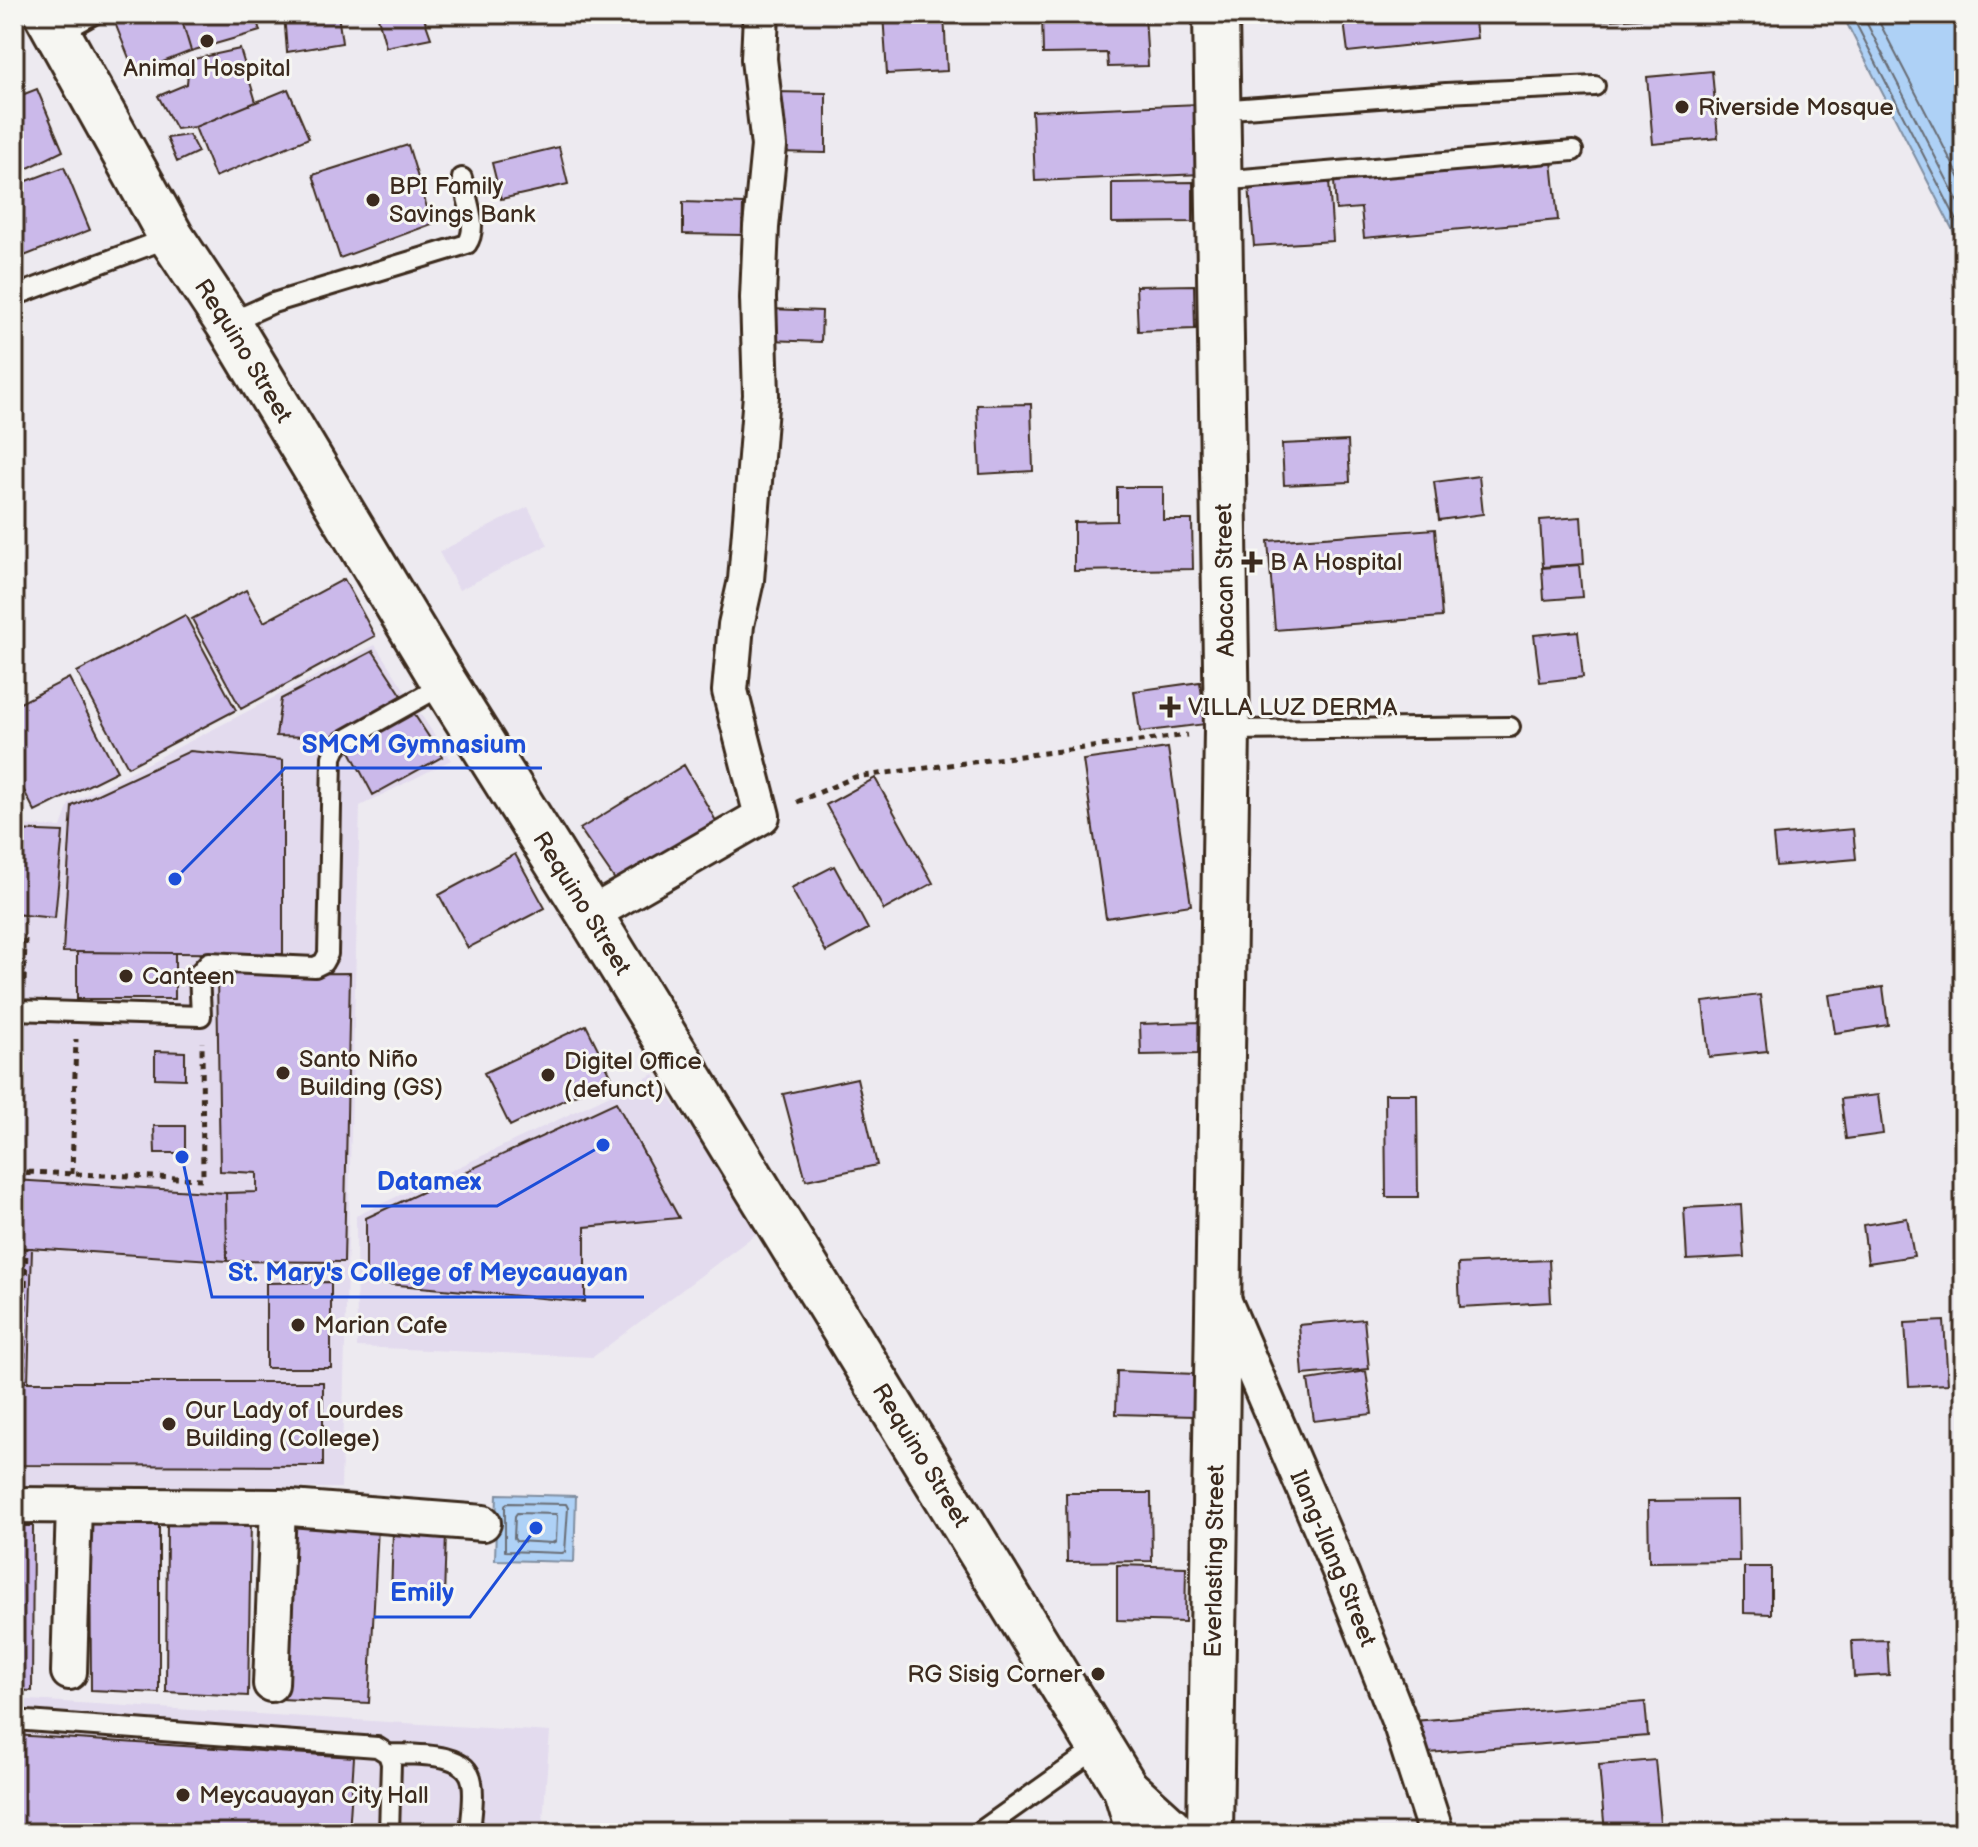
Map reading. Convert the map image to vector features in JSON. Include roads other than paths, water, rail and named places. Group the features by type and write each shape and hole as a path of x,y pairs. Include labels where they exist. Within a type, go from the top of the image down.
{"street":[{"path":"590,915 762,816 730,691 736,625 746,580 761,395 758,298 769,146 759,59 761,14"},
{"name":"Abacan Street","path":"1216,14 1227,730 1219,1289"},
{"name":"Requino Street","path":"66,21 171,237 228,323 445,684 1100,1746 1126,1789 1139,1833"},
{"name":"Everlasting Street","path":"1210,1833 1219,1289"},
{"name":"Ilang-Ilang Street","path":"1219,1289 1348,1590 1402,1728 1436,1833"},
{"path":"14,1505 278,1507 483,1523"},
{"path":"69,1672 74,1505"},
{"path":"271,1684 278,1507"},
{"name":"Requino Street","path":"1126,1789 1173,1833"}],"lane":[{"path":"1218,110 1446,93 1595,86"},
{"path":"1219,181 1573,151"},
{"path":"228,323 273,303 467,244 472,237 472,225 462,178"},
{"path":"14,296 171,237"},
{"path":"18,1010 201,1016 199,973 209,962 315,967 323,963 328,954 332,757 343,741 445,684"},
{"path":"1227,730 1510,727"},
{"path":"14,1720 377,1747 388,1754 442,1757 468,1770 472,1783 470,1833"},
{"path":"978,1833 1100,1746"},
{"path":"388,1754 391,1763 389,1833"}],"water":[{"path":"1842,14 1964,14 1964,252"},
{"path":"497,1494 576,1496 574,1562 495,1560"}],"place":[{"name":"Animal Hospital","path":"207,41"},
{"name":"Riverside Mosque","path":"1682,107"},
{"name":"BPI Family Savings Bank","path":"373,200"},
{"name":"B A Hospital","path":"1252,562"},
{"name":"VILLA LUZ DERMA","path":"1170,707"},
{"name":"SMCM Gymnasium","path":"175,879"},
{"name":"Canteen","path":"126,976"},
{"name":"Santo Niño Building (GS)","path":"283,1073"},
{"name":"Digitel Office (defunct)","path":"548,1075"},
{"name":"Datamex","path":"603,1145"},
{"name":"St. Mary's College of Meycauayan","path":"182,1157"},
{"name":"Marian Cafe","path":"298,1325"},
{"name":"Our Lady of Lourdes Building (College)","path":"169,1424"},
{"name":"Emily","path":"536,1528"},
{"name":"RG Sisig Corner","path":"1098,1674"},
{"name":"Meycauayan City Hall","path":"183,1795"}]}
